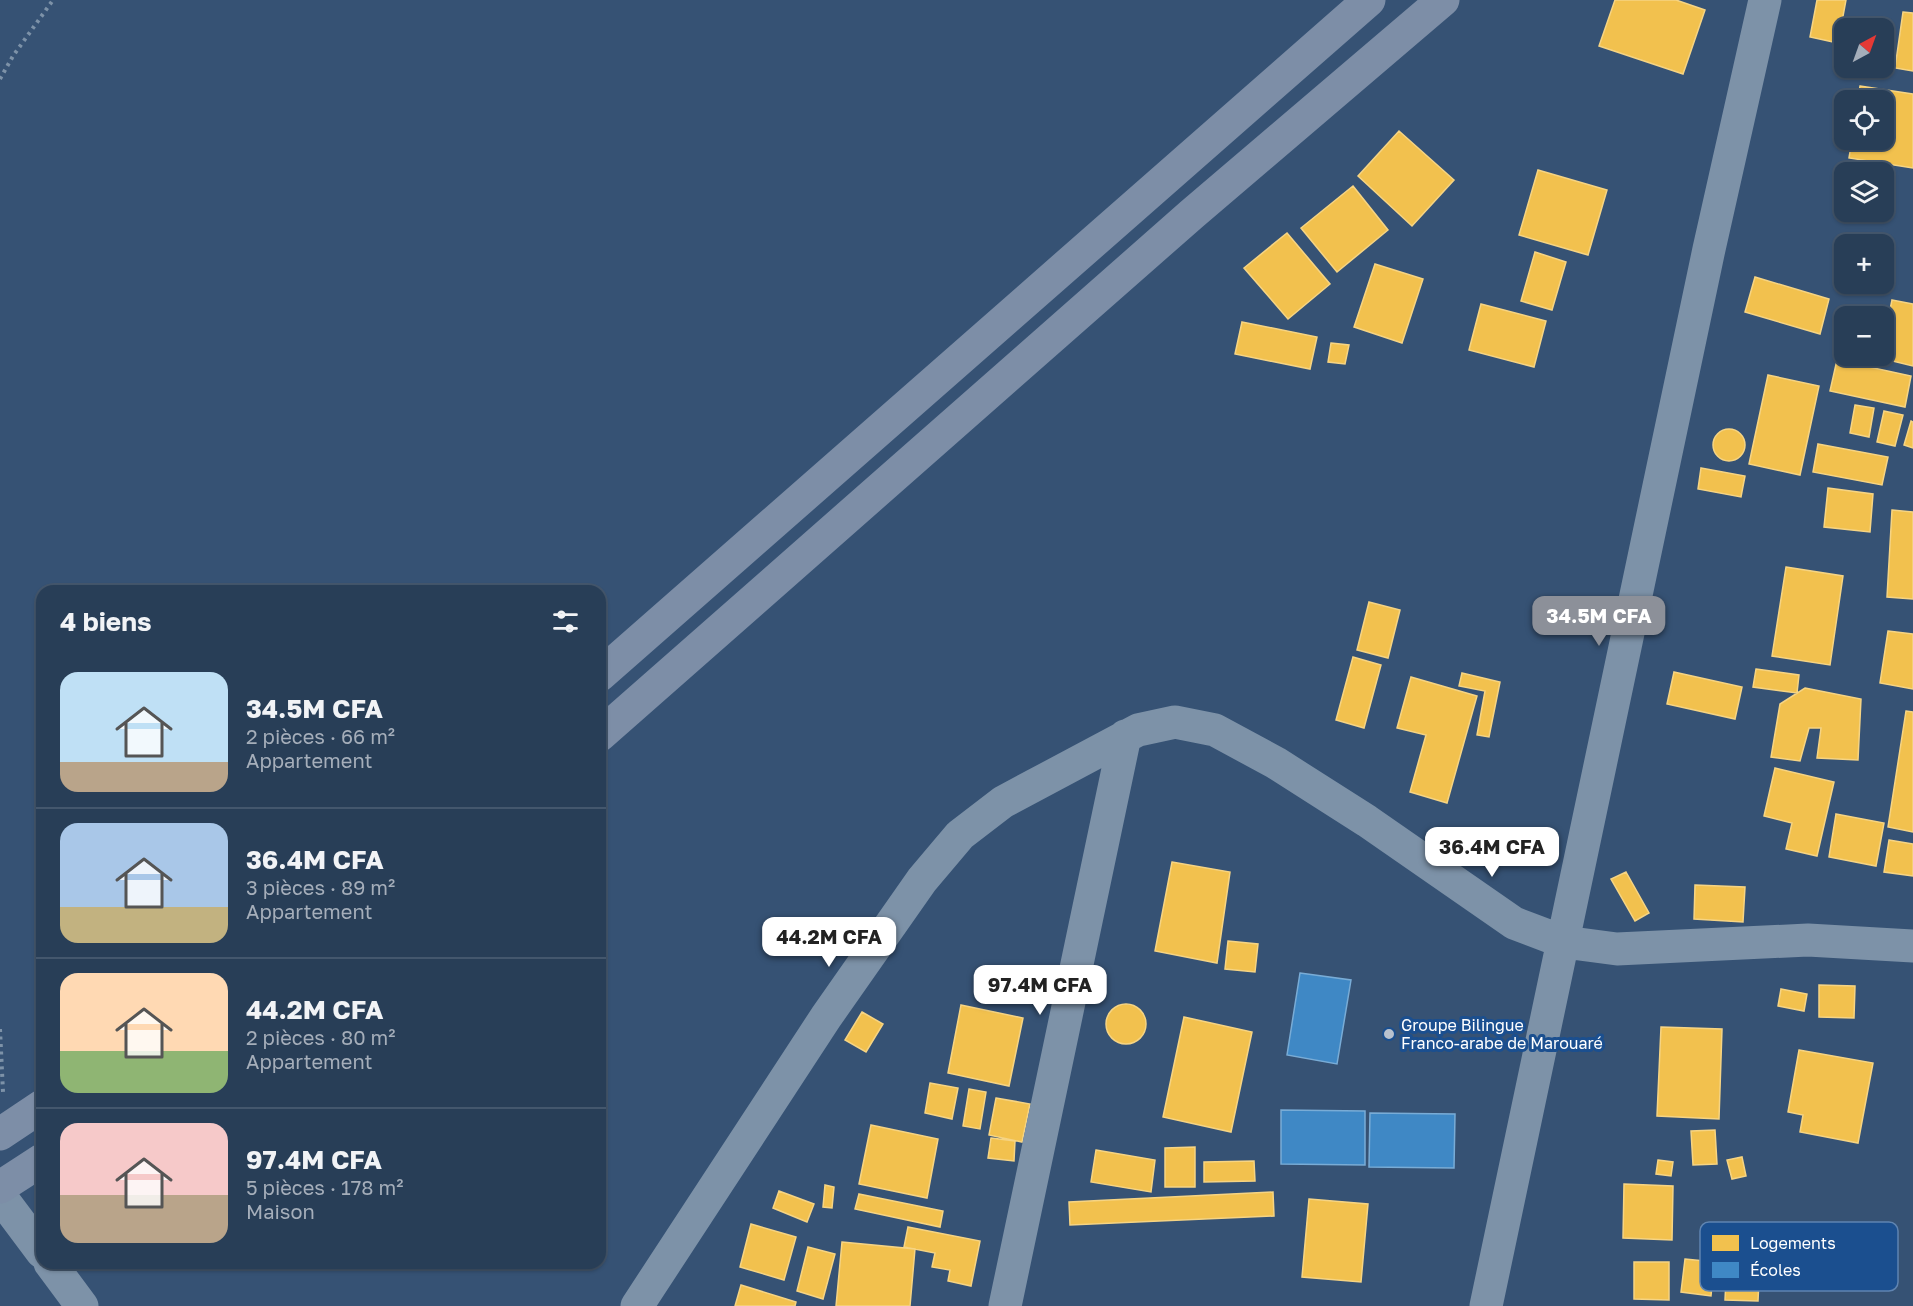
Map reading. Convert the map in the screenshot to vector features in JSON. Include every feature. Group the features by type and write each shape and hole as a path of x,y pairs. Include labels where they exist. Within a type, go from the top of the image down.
{"main road":[{"path":"606,670 1369,0"},
{"path":"606,730 1183,222 1443,0"},
{"path":"2,1133 36,1110"},
{"path":"3,1206 36,1167"}],"street":[{"path":"1486,1306 1709,249 1765,0"},
{"path":"637,1306 826,1017 922,880 960,835 1004,802 1138,730 1175,722 1215,730 1275,763 1367,822 1514,923 1564,942 1617,949 1808,940 1913,946"},
{"path":"1005,1306 1125,736"},
{"path":"3,1206 36,1245"},
{"path":"54,1269 82,1306"}],"path":[{"path":"0,79 13,56 53,0"},
{"path":"0,1029 2,1133"}],"building: Logements":[{"path":"1615,0 1676,0 1705,10 1683,74 1599,46"},
{"path":"1817,0 1846,0 1843,18 1834,18 1834,42 1810,37"},
{"path":"1903,12 1913,13 1913,71 1895,68"},
{"path":"1860,86 1886,90 1859,90"},
{"path":"1894,91 1913,94 1913,168 1894,165 1894,162 1849,158 1850,150 1894,150"},
{"path":"1399,131 1454,180 1412,226 1358,176"},
{"path":"1538,170 1607,190 1588,255 1519,235"},
{"path":"1353,186 1388,230 1337,272 1301,228"},
{"path":"1287,233 1330,284 1288,319 1244,268"},
{"path":"1535,252 1566,262 1552,310 1521,301"},
{"path":"1375,264 1423,279 1402,343 1354,327"},
{"path":"1755,277 1829,299 1820,334 1745,312"},
{"path":"1892,300 1913,304 1913,366 1894,361 1894,306 1891,306"},
{"path":"1481,304 1546,321 1534,367 1469,350"},
{"path":"1242,322 1317,337 1310,369 1235,354"},
{"path":"1331,343 1349,345 1345,364 1328,362"},
{"path":"1836,366 1865,366 1911,376 1905,407 1830,391"},
{"path":"1768,375 1819,386 1800,475 1749,464"},
{"path":"1855,405 1874,408 1869,437 1850,433"},
{"path":"1884,411 1903,415 1895,446 1877,442"},
{"path":"1911,421 1913,422 1913,448 1904,445"},
{"path":"1729,429 1740,434 1745,445 1740,456 1729,461 1718,456 1713,445 1718,434"},
{"path":"1818,444 1888,457 1882,485 1813,472"},
{"path":"1701,468 1745,476 1741,497 1698,489"},
{"path":"1828,488 1873,494 1870,532 1824,527"},
{"path":"1892,510 1913,512 1913,599 1887,597"},
{"path":"1786,567 1843,576 1830,665 1772,656"},
{"path":"1369,602 1400,610 1388,658 1357,650"},
{"path":"1888,631 1913,634 1913,689 1880,683"},
{"path":"1353,657 1381,665 1364,728 1336,720"},
{"path":"1756,669 1799,675 1797,693 1753,687"},
{"path":"1674,672 1742,687 1735,719 1667,704"},
{"path":"1462,673 1500,682 1489,737 1477,735 1485,691 1459,686"},
{"path":"1411,677 1477,696 1447,803 1410,792 1426,735 1397,728"},
{"path":"1805,688 1861,699 1858,760 1817,758 1821,728 1809,728 1800,761 1771,757 1780,704"},
{"path":"1906,711 1913,712 1913,832 1888,827"},
{"path":"1775,768 1834,782 1817,856 1786,849 1792,823 1764,816"},
{"path":"1836,814 1884,823 1876,866 1829,857"},
{"path":"1889,840 1913,844 1913,876 1884,872"},
{"path":"1172,862 1230,872 1217,963 1155,951"},
{"path":"1626,872 1649,913 1635,921 1611,879"},
{"path":"1695,885 1745,887 1743,922 1694,919"},
{"path":"1228,941 1258,944 1255,972 1225,969"},
{"path":"1819,985 1855,986 1854,1018 1819,1017"},
{"path":"1781,989 1807,994 1804,1011 1778,1006"},
{"path":"1126,1004 1134,1005 1140,1010 1145,1016 1145,1032 1140,1038 1134,1043 1126,1044 1118,1043 1112,1038 1107,1032 1106,1024 1107,1016 1112,1010 1118,1005"},
{"path":"961,1005 1023,1018 1009,1086 948,1073"},
{"path":"862,1012 883,1024 866,1052 845,1040"},
{"path":"1184,1017 1252,1032 1231,1132 1163,1117"},
{"path":"1661,1027 1722,1029 1719,1119 1657,1116"},
{"path":"1799,1050 1873,1063 1858,1143 1800,1132 1803,1115 1788,1112"},
{"path":"930,1083 958,1088 952,1119 925,1113"},
{"path":"969,1089 986,1092 980,1129 963,1126"},
{"path":"996,1098 1030,1104 1022,1142 989,1135"},
{"path":"871,1125 938,1139 927,1198 859,1184"},
{"path":"1715,1130 1717,1164 1693,1165 1691,1131"},
{"path":"991,1138 1015,1141 1014,1161 988,1158"},
{"path":"1195,1147 1195,1187 1165,1187 1165,1148"},
{"path":"1096,1150 1155,1160 1151,1192 1091,1182"},
{"path":"1742,1157 1746,1176 1732,1179 1727,1160"},
{"path":"1658,1160 1673,1162 1671,1176 1656,1174"},
{"path":"1254,1161 1255,1181 1204,1182 1204,1162"},
{"path":"1624,1184 1673,1186 1672,1240 1623,1238"},
{"path":"825,1185 834,1187 832,1208 823,1207"},
{"path":"779,1191 814,1204 807,1222 773,1208"},
{"path":"1273,1192 1274,1216 1070,1225 1069,1202"},
{"path":"859,1194 943,1211 940,1227 855,1209"},
{"path":"1309,1199 1368,1204 1361,1282 1302,1277"},
{"path":"751,1224 796,1237 784,1280 740,1267"},
{"path":"908,1227 980,1241 971,1286 948,1281 950,1270 932,1267 935,1253 904,1247"},
{"path":"842,1242 915,1249 910,1306 836,1306"},
{"path":"808,1247 835,1254 823,1299 797,1291"},
{"path":"1685,1259 1700,1261 1700,1291 1711,1291 1711,1296 1681,1292"},
{"path":"1634,1262 1669,1262 1669,1300 1634,1299"},
{"path":"741,1285 796,1302 795,1306 735,1306"},
{"path":"1725,1291 1758,1291 1758,1301 1725,1300"}],"building: Écoles":[{"path":"1300,973 1351,980 1337,1064 1287,1055"},
{"path":"1281,1110 1365,1111 1365,1165 1281,1164"},
{"path":"1370,1113 1455,1114 1454,1168 1369,1167"}],"place":[{"name":"Groupe Bilingue Franco-arabe de Marouaré","path":"1389,1034"}]}
